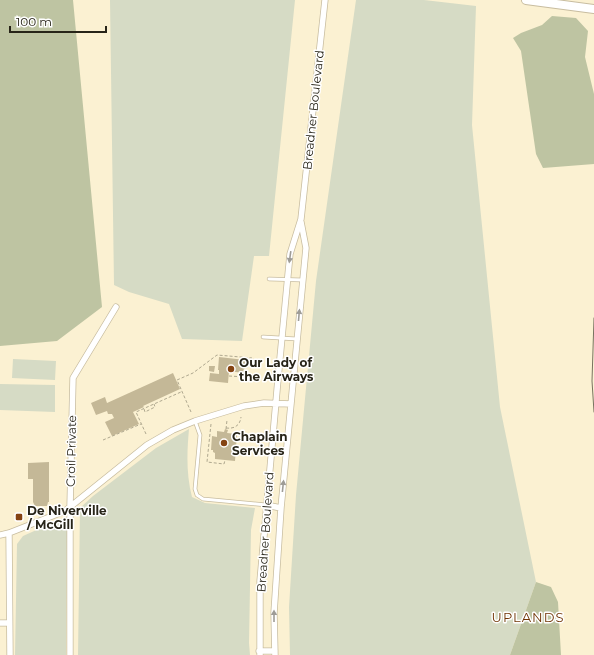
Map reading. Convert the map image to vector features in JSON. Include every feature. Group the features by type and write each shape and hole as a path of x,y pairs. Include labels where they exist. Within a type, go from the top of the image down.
{"main road":[{"path":"526,0 594,9"}],"street":[{"name":"Breadner Boulevard","path":"260,653 260,581 290,254 301,219 325,0"},
{"name":"Breadner Boulevard","path":"275,653 274,613 281,508 306,248 301,219"},
{"name":"Croil Private","path":"70,655 70,507 73,378 116,307"},
{"path":"0,535 49,518 70,507 147,445 173,430 195,421 244,406 264,403 291,404"},
{"path":"266,505 281,508"},
{"path":"9,533 10,655"},
{"path":"0,623 10,623"},
{"path":"260,653 275,653"}],"lane":[{"path":"268,279 303,280"},
{"path":"263,336 282,339 297,339"},
{"path":"195,421 200,435 195,489 197,495 203,499 266,505"}],"path":[{"path":"190,412 177,380 193,373 217,355 252,358"},
{"path":"229,376 261,378"},
{"path":"146,434 136,412 182,391"},
{"path":"143,409 145,412 156,407 154,404"},
{"path":"227,420 226,429 236,427 240,424 241,417"},
{"path":"103,440 142,424"},
{"path":"211,424 207,462 224,464 225,460"}],"green space":[{"path":"0,0 73,0 102,307 57,341 0,346"},
{"path":"110,0 295,0 269,256 254,256 242,341 182,339 169,304 129,292 114,285"},
{"path":"356,0 424,0 476,6 472,125 500,407 536,582 510,655 290,655 289,607 296,495 316,281"},
{"path":"552,16 576,18 588,31 585,57 594,94 594,164 543,168 536,154 521,51 513,38 521,33 542,25"},
{"path":"13,359 56,361 55,380 12,378"},
{"path":"0,384 55,385 55,412 0,410"},
{"path":"189,429 188,463 192,497 205,503 255,508 251,530 250,655 78,655 80,508 93,496 156,448"},
{"path":"61,519 67,524 66,655 15,655 17,544 23,536"},
{"path":"536,582 551,587 558,602 561,655 510,655"}],"building":[{"name":"Our Lady of the Airways","path":"219,357 245,360 245,369 244,368 243,373 229,371 228,383 209,381 210,373 219,374"},
{"path":"209,366 215,366 214,372 209,371"},
{"path":"173,373 180,389 133,412 139,424 112,436 105,422 114,418 112,414 108,414 107,411 96,415 91,403 105,397 107,403"},
{"name":"Chaplain Services","path":"225,429 228,430 227,433 237,434 235,461 215,459 215,453 211,450 212,436 217,437 217,431 224,432"},
{"path":"49,462 49,502 47,506 35,506 33,502 33,479 28,479 28,463"}],"tram line":[{"path":"594,318 592,381 594,412"}],"place":[{"name":"Our Lady of the Airways","path":"231,369"},
{"name":"Chaplain Services","path":"224,443"},
{"name":"De Niverville / McGill","path":"19,517"}],"district":[{"name":"UPLANDS","path":"528,617"}]}
